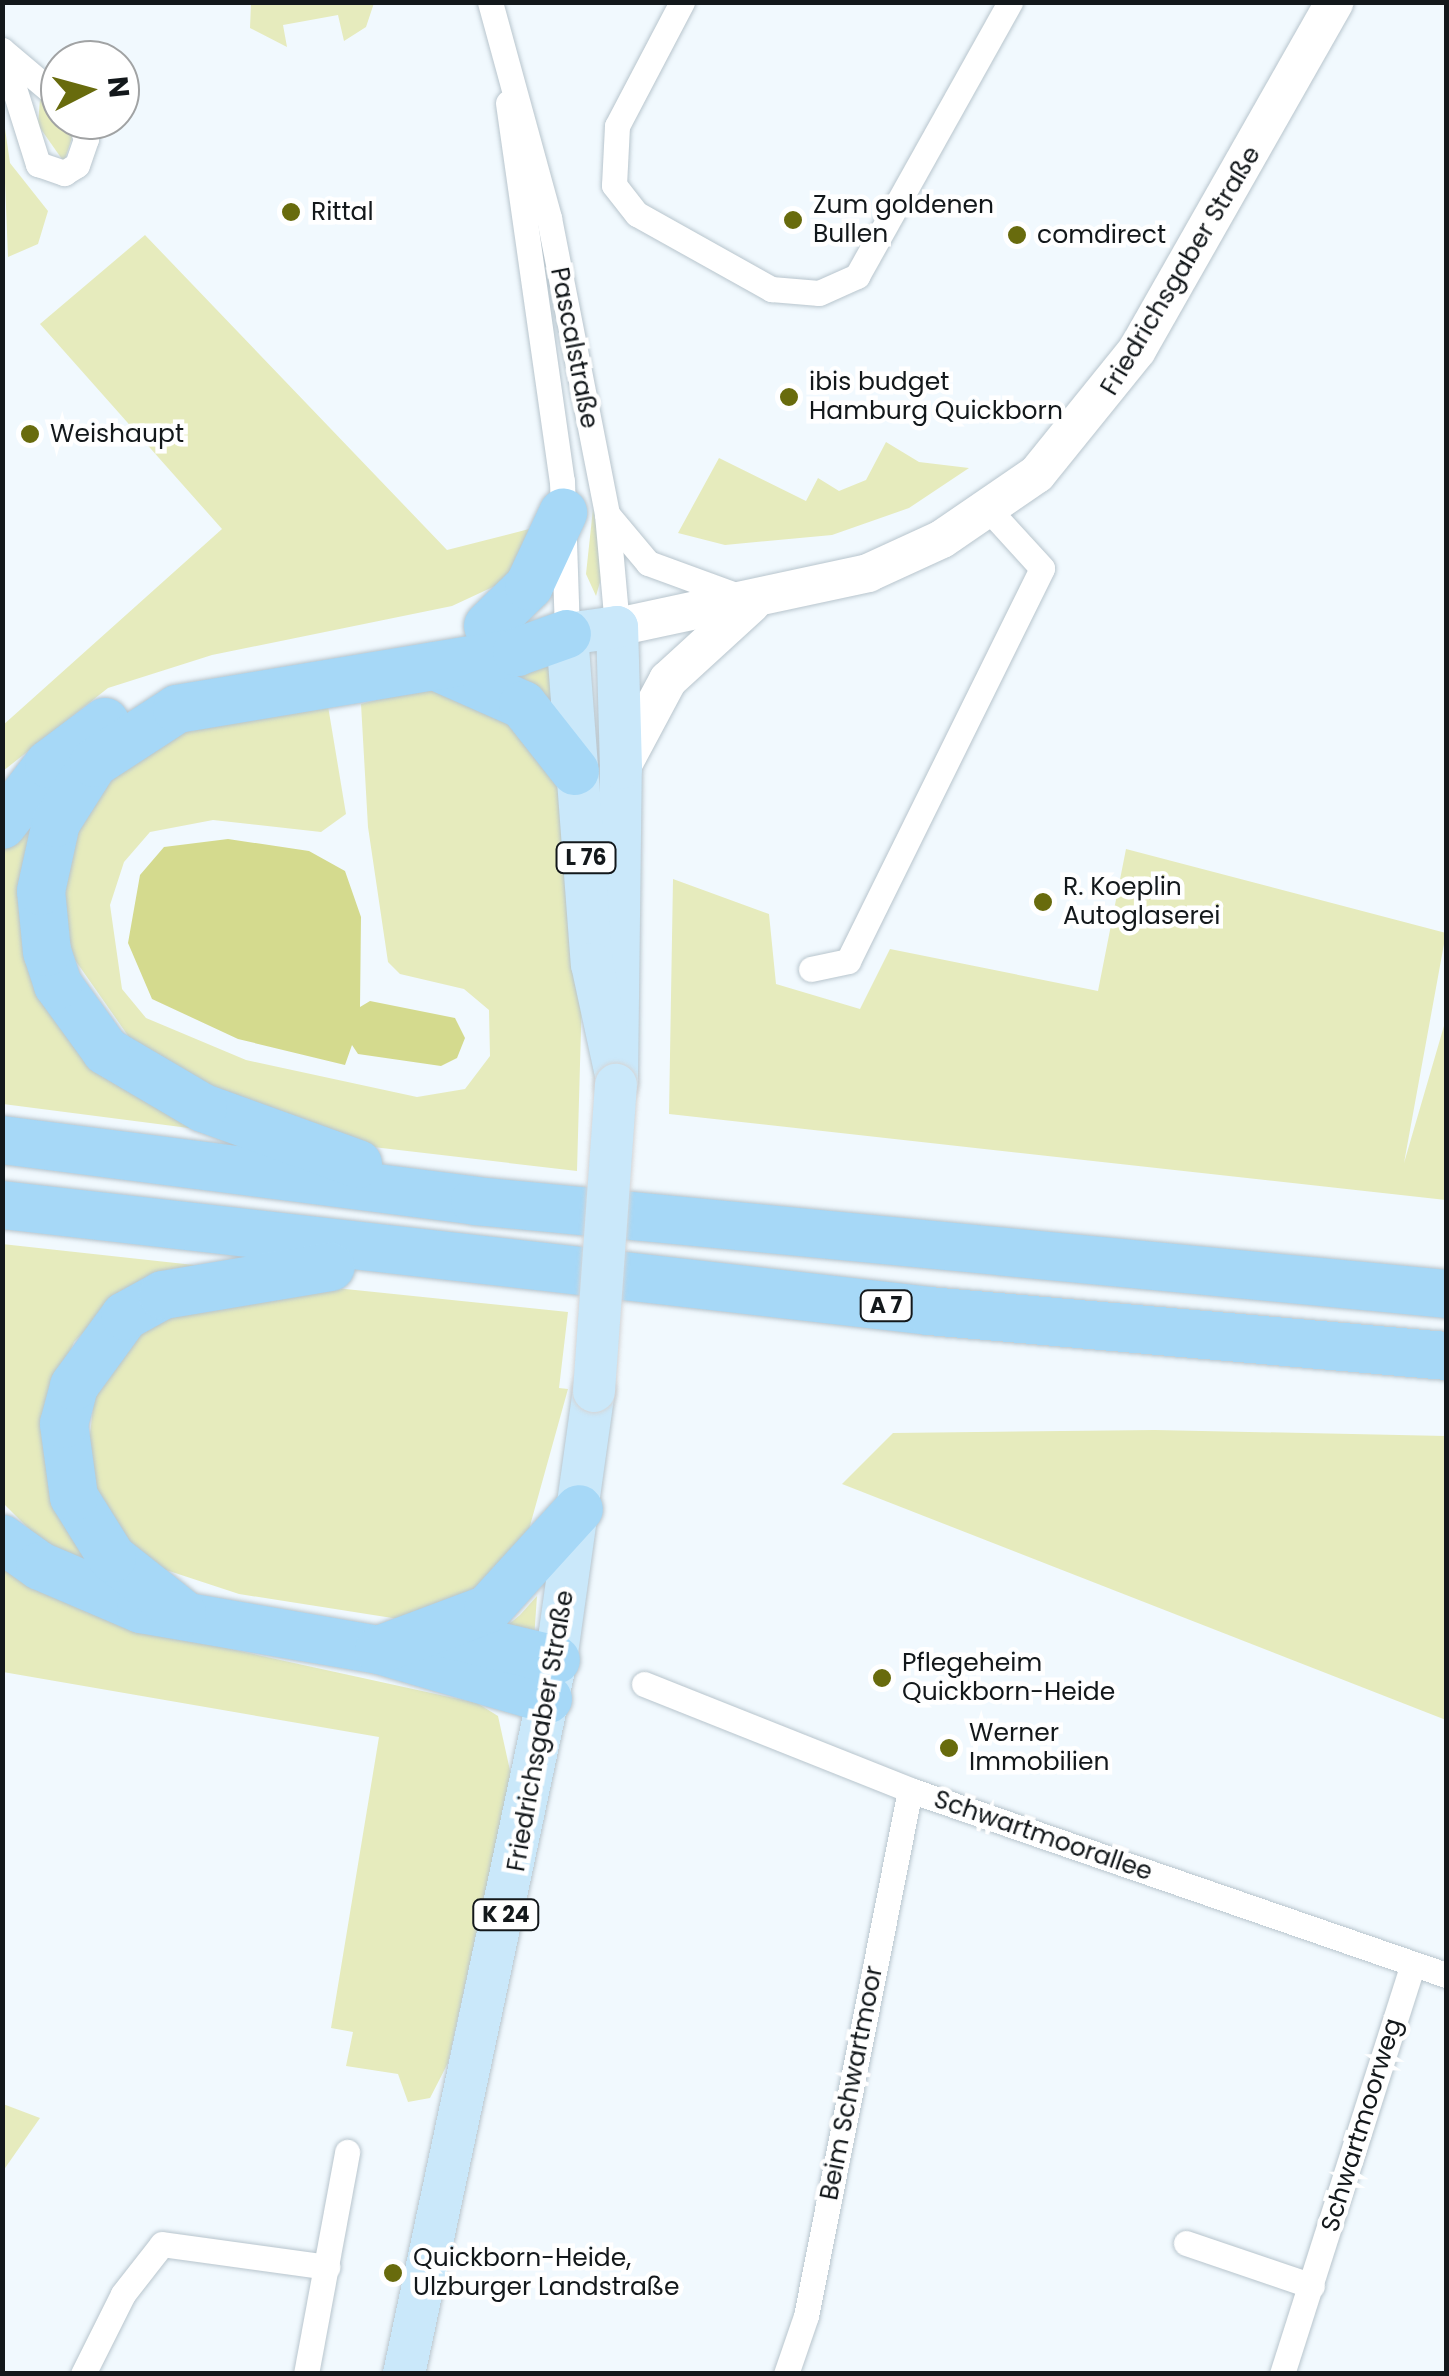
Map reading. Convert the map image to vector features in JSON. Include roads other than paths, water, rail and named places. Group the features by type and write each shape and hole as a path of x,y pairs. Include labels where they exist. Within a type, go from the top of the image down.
{"highway":[{"path":"488,626 529,586 585,514"},
{"path":"2,825 48,764 142,703 254,667 488,626 568,634"},
{"path":"476,1200 312,1149 146,1078 81,1021 58,985 41,918 56,823 74,788 117,744 214,698 432,664 568,634"},
{"path":"432,664 523,705 598,770"},
{"path":"2,1140 476,1200 1446,1294"},
{"name":"A 7","path":"2,1204 434,1259 1446,1356"},
{"path":"182,1613 112,1558 74,1497 64,1424 98,1345 125,1316 206,1282 434,1259"},
{"path":"379,1650 443,1633 515,1585 579,1509"},
{"path":"2,1539 90,1591 182,1613 552,1680"},
{"path":"443,1633 552,1680"}],"main road":[{"name":"Friedrichsgaber Straße","path":"598,770 568,634 756,600 868,573 990,510 1037,474 1109,393 1336,2"},
{"name":"Friedrichsgaber Straße","path":"598,770 668,680 756,600"},
{"name":"Friedrichsgaber Straße","path":"404,2374 552,1680 594,1391 616,1082 592,964 598,770 617,628"}],"street":[{"name":"Pascalstraße","path":"490,2 550,218 585,514 568,634"},
{"path":"682,2 618,126 614,185 636,214 771,289 818,292 857,276 1010,2"},
{"path":"2,50 40,83"},
{"path":"2,50 38,164 64,173 77,165 85,140"},
{"name":"Pascalstraße","path":"509,73 508,130 585,514 617,628"},
{"path":"811,969 848,961 1042,568 990,510"},
{"path":"585,514 648,564 756,600"},
{"name":"Schwartmoorallee","path":"644,1684 910,1790 1446,1975"},
{"name":"Beim Schwartmoor","path":"786,2374 806,2316 910,1790"},
{"name":"Schwartmoorweg","path":"1282,2374 1413,1964"},
{"path":"306,2374 347,2152"},
{"path":"1186,2243 1312,2286"},
{"path":"83,2374 123,2294 162,2244 328,2267"}],"place":[{"name":"Rittal","path":"291,212"},
{"name":"Zum goldenen Bullen","path":"793,220"},
{"name":"comdirect","path":"1017,235"},
{"name":"ibis budget Hamburg Quickborn","path":"789,397"},
{"name":"Weishaupt","path":"30,434"},
{"name":"R. Koeplin Autoglaserei","path":"1043,902"},
{"name":"Pflegeheim Quickborn-Heide","path":"882,1678"},
{"name":"Werner Immobilien","path":"949,1748"},
{"name":"Quickborn-Heide, Ulzburger Landstraße","path":"393,2273"}]}
